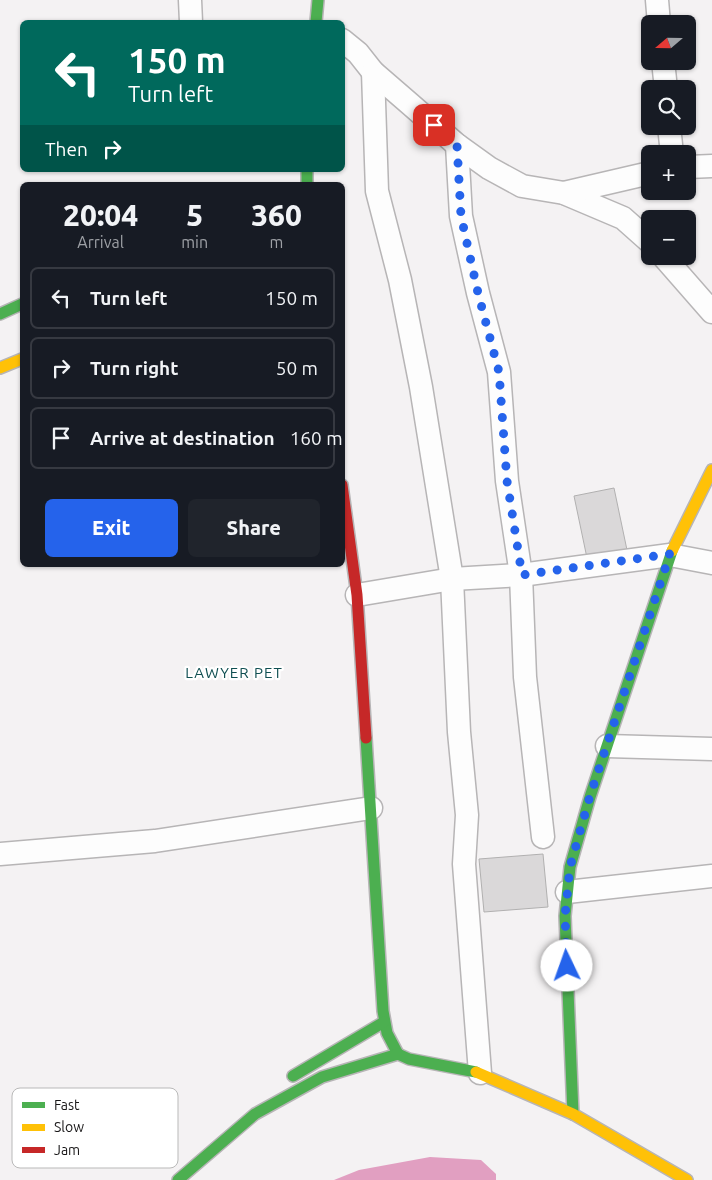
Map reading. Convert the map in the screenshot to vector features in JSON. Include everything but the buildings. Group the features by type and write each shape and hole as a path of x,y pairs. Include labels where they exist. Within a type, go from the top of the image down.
{"street":[{"path":"190,0 191,20"},
{"path":"316,20 318,0"},
{"path":"657,0 658,15"},
{"path":"345,42 358,53 374,72 457,145 489,168 522,186 564,193 623,218 641,234"},
{"path":"374,72 377,191 404,299 452,579 459,732 467,815 464,864 480,1073"},
{"path":"457,145 461,216 478,293 499,372 507,481 522,575 525,677 543,837"},
{"path":"696,167 712,166"},
{"path":"564,193 641,175"},
{"path":"671,265 712,312"},
{"path":"0,314 20,305"},
{"path":"0,368 20,360"},
{"path":"574,1114 565,916 570,867 607,746 670,554 712,470"},
{"path":"345,507 357,595 384,1022 388,1039 398,1054 409,1059 480,1073 574,1114 687,1180"},
{"path":"357,595 452,579 522,575 670,554 712,563"},
{"path":"607,746 712,749"},
{"path":"0,854 155,841 371,808"},
{"path":"567,892 712,876"},
{"path":"287,1080 384,1022"},
{"path":"178,1180 255,1114 322,1077 398,1054"},
{"path":"211,1136 254,1101"}],"shaded area":[{"path":"430,1157 481,1160 496,1174 496,1180 334,1180 359,1170"}],"traffic: fast":[{"path":"316,20 318,0"},
{"path":"307,172 307,182"},
{"path":"0,314 20,305"},
{"path":"573,1114 565,916 570,867 590,797 672,551"},
{"path":"366,738 383,1011 387,1033 398,1054"},
{"path":"293,1076 384,1022"},
{"path":"178,1180 255,1114 322,1077 398,1054 409,1059 476,1072"}],"traffic: slow":[{"path":"0,368 20,360"},
{"path":"672,551 712,470"},
{"path":"476,1072 573,1114 687,1180"}],"traffic: jam":[{"path":"345,507 357,595 366,738"}],"district":[{"name":"LAWYER PET","path":"234,673"}],"route":[{"path":"434,125 457,145 461,216 478,293 499,372 507,481 522,575 670,554 590,796 570,867 565,916 567,966"}]}
